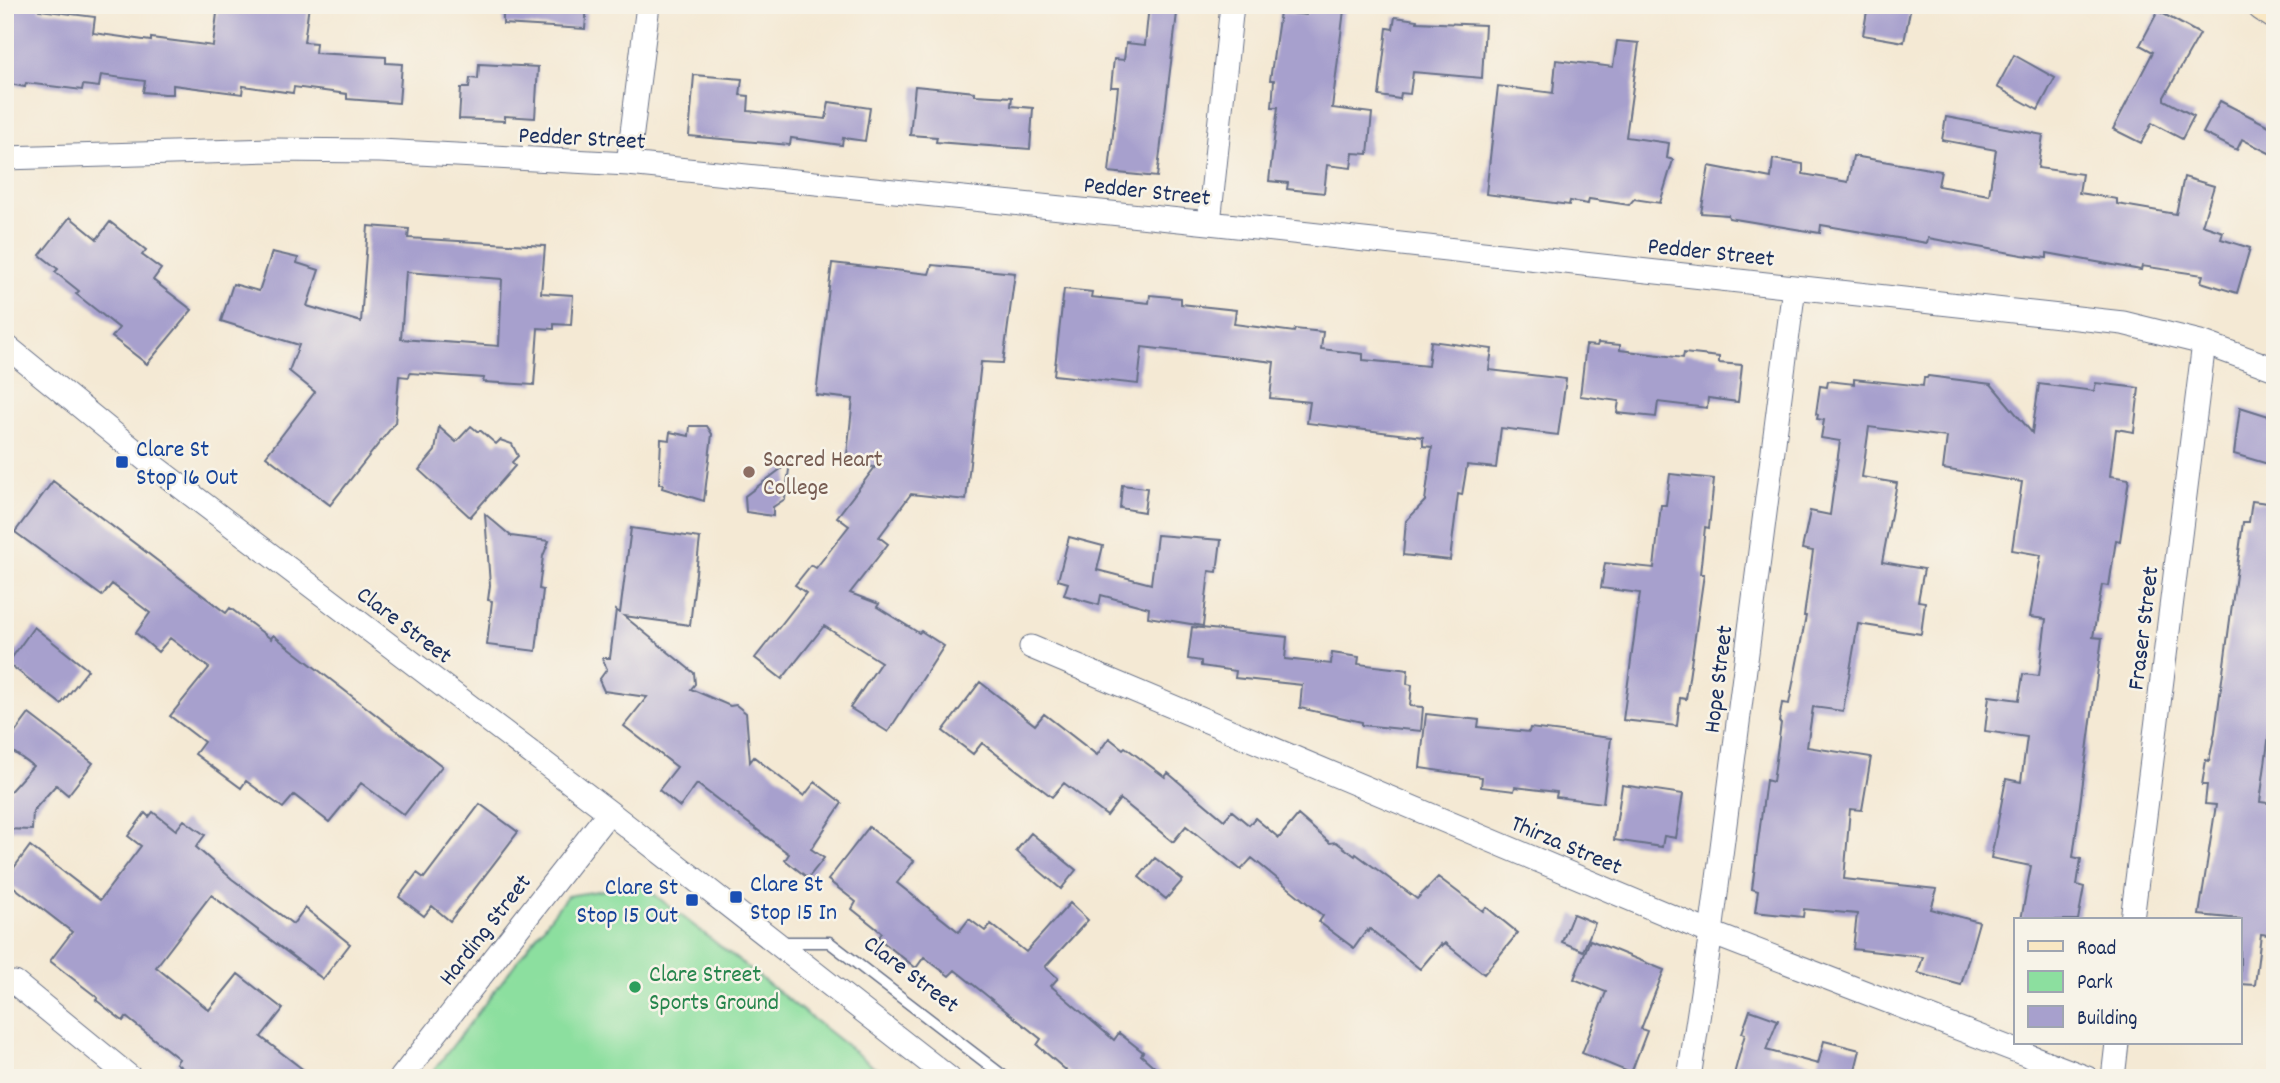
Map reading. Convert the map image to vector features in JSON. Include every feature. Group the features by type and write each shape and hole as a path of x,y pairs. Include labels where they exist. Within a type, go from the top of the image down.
{"main road":[{"path":"2263,5 2275,13"}],"street":[{"path":"628,164 648,5"},
{"path":"1209,223 1232,5"},
{"name":"Pedder Street","path":"5,158 344,150 628,164 1209,223 2123,323 2204,343 2275,369"},
{"name":"Hope Street","path":"1689,1078 1711,933 1794,287"},
{"name":"Fraser Street","path":"2132,918 2204,343"},
{"name":"Clare Street","path":"7,349 151,464 609,813 949,1078"},
{"name":"Thirza Street","path":"1031,647 1711,933 2087,1078"},
{"name":"Harding Street","path":"401,1078 609,813"},
{"path":"15,983 131,1078"},
{"path":"2113,1078 2117,1044"}],"lane":[{"name":"Clare Street","path":"776,942 829,942 1006,1078"}],"green space":[{"name":"Clare Street Sports Ground","path":"641,884 888,1078 428,1078 567,896"}],"building":[{"path":"9,5 40,5 39,10 95,17 93,33 213,46 218,5 309,5 304,42 316,43 315,53 386,57 386,63 402,64 399,103 347,99 347,94 294,87 293,93 243,86 242,94 173,85 173,94 143,92 145,81 101,75 99,87 83,85 82,90 26,83 25,87 5,83 5,27"},
{"path":"503,5 587,5 585,29 503,24"},
{"path":"1149,5 1178,5 1157,177 1109,172 1118,87 1111,87 1114,59 1124,60 1126,43 1145,45"},
{"path":"1868,5 1911,5 1904,42 1863,35"},
{"path":"1307,6 1344,10 1332,108 1372,113 1368,154 1353,153 1351,168 1327,165 1324,193 1287,189 1288,183 1269,181 1278,107 1272,107 1274,80 1270,80 1280,12 1306,15"},
{"path":"2158,11 2200,34 2164,97 2164,100 2194,116 2182,139 2152,123 2141,143 2113,129 2153,52 2140,45"},
{"path":"1395,17 1417,22 1485,25 1482,78 1413,72 1410,94 1401,93 1400,99 1379,96 1387,28 1393,29"},
{"path":"1617,41 1639,43 1626,137 1669,143 1667,158 1673,160 1660,203 1634,199 1629,205 1589,199 1588,204 1570,201 1569,205 1486,194 1498,86 1553,93 1556,60 1613,67"},
{"path":"2014,55 2055,78 2038,110 1997,87"},
{"path":"479,64 538,67 535,118 505,116 505,121 459,119 461,88 469,88 470,78 478,79"},
{"path":"694,75 742,79 740,95 749,96 748,111 826,119 829,102 870,108 865,141 843,138 842,145 791,138 790,145 689,136"},
{"path":"915,86 975,92 975,95 1012,97 1011,106 1033,108 1030,149 936,142 937,137 910,135"},
{"path":"2220,101 2275,129 2275,156 2242,139 2237,150 2203,133"},
{"path":"1946,117 2043,135 2038,168 2082,174 2079,193 2117,199 2117,204 2176,214 2184,177 2214,186 2202,225 2223,232 2221,239 2250,248 2237,293 2201,282 2203,275 2142,266 2141,270 2047,253 2047,258 2022,255 1928,238 1927,243 1821,225 1820,233 1729,218 1728,215 1701,213 1709,166 1771,178 1773,159 1803,164 1803,174 1848,182 1853,156 1941,171 1938,186 1989,195 1996,150 1942,140"},
{"path":"70,217 97,239 110,222 146,250 142,255 161,269 153,280 192,310 147,364 112,337 119,328 76,294 79,291 55,272 58,269 40,255"},
{"path":"368,226 409,229 408,238 545,246 541,293 573,295 571,325 554,324 554,329 538,328 534,385 483,382 484,378 410,373 409,377 399,376 395,423 330,505 266,456 315,392 289,371 299,345 221,321 233,284 259,291 272,252 298,258 297,263 319,270 307,306 361,322","holes":["406,272 502,279 499,346 401,339"]},
{"path":"832,263 929,274 932,265 1015,273 1003,363 981,362 966,500 911,494 879,537 888,544 850,593 879,604 877,607 944,646 888,732 850,708 881,662 824,626 782,679 755,658 806,593 795,585 811,565 816,568 849,526 837,517 875,467 846,464 853,399 816,395"},
{"path":"1064,289 1092,292 1091,297 1149,303 1150,295 1181,298 1181,304 1236,310 1234,324 1294,332 1295,329 1323,332 1321,349 1363,354 1363,360 1428,366 1431,341 1492,349 1489,370 1566,379 1558,435 1501,428 1496,468 1467,465 1462,495 1458,494 1450,560 1403,555 1406,521 1425,501 1432,447 1423,446 1423,437 1307,423 1310,402 1270,398 1274,362 1142,347 1138,384 1054,375"},
{"path":"1598,343 1620,345 1620,350 1683,358 1684,353 1719,357 1719,363 1742,365 1738,402 1708,398 1707,408 1658,402 1656,417 1617,413 1619,401 1580,396 1586,345 1597,346"},
{"path":"1924,378 1991,384 2032,433 2039,384 2094,391 2096,383 2139,388 2134,432 2116,429 2110,476 2129,479 2120,541 2116,540 2109,586 2102,585 2093,637 2102,638 2073,857 2081,859 2077,885 2084,887 2078,918 2021,918 2031,866 1991,858 2006,779 2021,782 2027,737 1985,731 1989,696 2019,700 2023,674 2039,676 2046,619 2030,617 2041,555 2012,550 2022,482 1943,469 1947,437 1869,427 1862,477 1897,483 1882,562 1924,569 1918,601 1925,602 1921,634 1858,624 1843,711 1813,707 1807,747 1871,757 1862,810 1850,809 1844,879 1937,889 1931,909 1979,922 1961,985 1918,973 1923,957 1853,949 1857,914 1804,909 1803,917 1755,912 1758,891 1752,889 1766,780 1773,782 1782,703 1789,704 1806,616 1813,551 1802,549 1810,511 1830,515 1840,441 1821,438 1824,420 1817,419 1816,414 1820,386 1827,387 1828,381 1854,384 1854,379 1923,386"},
{"path":"2240,407 2275,418 2275,466 2234,454"},
{"path":"471,426 496,444 500,440 512,444 518,456 512,462 515,466 470,517 419,470 435,451 439,427 456,442"},
{"path":"690,426 707,426 712,434 704,501 662,488 663,484 659,484 661,439 669,440 670,432 689,436"},
{"path":"790,462 785,499 773,507 773,516 746,512 745,496"},
{"path":"1670,474 1714,479 1709,528 1705,527 1700,574 1704,574 1686,699 1680,698 1677,726 1623,720 1640,593 1601,588 1605,563 1654,568 1661,505 1666,505"},
{"path":"53,481 226,613 230,608 271,639 273,635 442,766 404,815 361,783 329,822 294,795 283,808 246,781 241,788 195,754 204,742 170,716 209,668 170,638 158,652 136,633 150,613 112,584 102,596 15,532"},
{"path":"1122,485 1147,488 1144,512 1120,508"},
{"path":"2252,501 2275,504 2275,689 2260,802 2275,804 2275,936 2261,934 2255,985 2242,984 2242,918 2199,915 2216,805 2205,804 2207,785 2202,785 2215,732 2243,522 2249,522"},
{"path":"485,514 511,536 549,541 543,556 539,589 543,590 536,651 487,645 492,601 488,600 490,585"},
{"path":"631,528 700,538 690,625 624,616 694,673 695,684 691,689 730,706 736,705 746,713 750,762 754,757 804,796 815,782 842,803 811,849 824,858 808,878 785,860 789,854 697,784 680,807 659,790 677,767 624,726 647,697 604,691 599,680 607,669 602,658 610,658 616,610 620,613"},
{"path":"1157,535 1221,540 1217,572 1209,571 1203,626 1148,617 1149,608 1101,595 1099,605 1064,595 1068,583 1058,580 1069,537 1103,546 1097,570 1151,584"},
{"path":"34,627 88,670 61,704 8,663"},
{"path":"1192,627 1287,637 1285,659 1331,664 1332,653 1359,657 1358,664 1408,670 1407,684 1412,685 1410,706 1423,707 1421,731 1362,725 1362,722 1300,708 1302,685 1235,678 1236,671 1201,666 1201,661 1188,659"},
{"path":"980,682 1035,725 1044,714 1097,755 1109,738 1123,749 1125,747 1165,777 1168,773 1224,820 1232,811 1249,825 1255,818 1279,838 1298,815 1330,843 1336,842 1355,856 1356,854 1417,899 1438,877 1483,911 1486,907 1518,933 1484,974 1445,943 1442,946 1441,944 1420,969 1370,929 1354,948 1319,922 1323,916 1252,858 1241,870 1186,826 1173,842 1120,799 1107,816 1064,783 1052,797 982,743 973,754 943,731"},
{"path":"29,714 93,763 68,795 56,785 33,811 32,830 5,829 5,797 33,766 5,746"},
{"path":"1426,714 1479,720 1478,727 1529,732 1530,728 1611,738 1603,803 1556,797 1557,792 1515,787 1514,791 1481,787 1482,777 1420,768"},
{"path":"1622,785 1683,794 1676,838 1664,836 1662,847 1614,840"},
{"path":"480,804 518,832 450,921 432,906 424,916 399,897 417,873 424,878"},
{"path":"153,812 176,830 184,820 205,835 196,847 232,879 293,924 305,908 350,944 323,979 211,895 156,967 209,1010 238,974 283,1009 261,1037 314,1078 195,1078 176,1063 179,1059 126,1017 123,1021 50,961 72,932 5,880 30,846 100,900 141,846 128,836 145,813 149,817"},
{"path":"869,827 914,861 897,883 959,932 969,919 985,931 991,924 1026,952 1070,903 1088,920 1045,967 1058,978 1051,986 1114,1040 1119,1033 1143,1052 1141,1055 1167,1078 1075,1078 1037,1045 1041,1039 955,970 949,976 924,957 916,968 878,938 882,933 852,909 856,902 828,880"},
{"path":"1031,833 1076,870 1061,889 1016,851"},
{"path":"1155,858 1183,880 1166,899 1139,877"},
{"path":"1573,914 1595,923 1583,951 1562,942"},
{"path":"1590,940 1664,970 1641,1029 1647,1031 1631,1073 1582,1053 1606,992 1574,979"},
{"path":"1750,1010 1778,1020 1766,1050 1818,1064 1824,1041 1860,1050 1853,1078 1733,1078 1745,1034 1742,1033"}],"place":[{"name":"Clare St Stop 16 Out","path":"122,462"},
{"name":"Sacred Heart College","path":"749,472"},
{"name":"Clare St Stop 15 In","path":"736,897"},
{"name":"Clare St Stop 15 Out","path":"692,900"},
{"name":"Clare Street Sports Ground","path":"635,987"}]}
